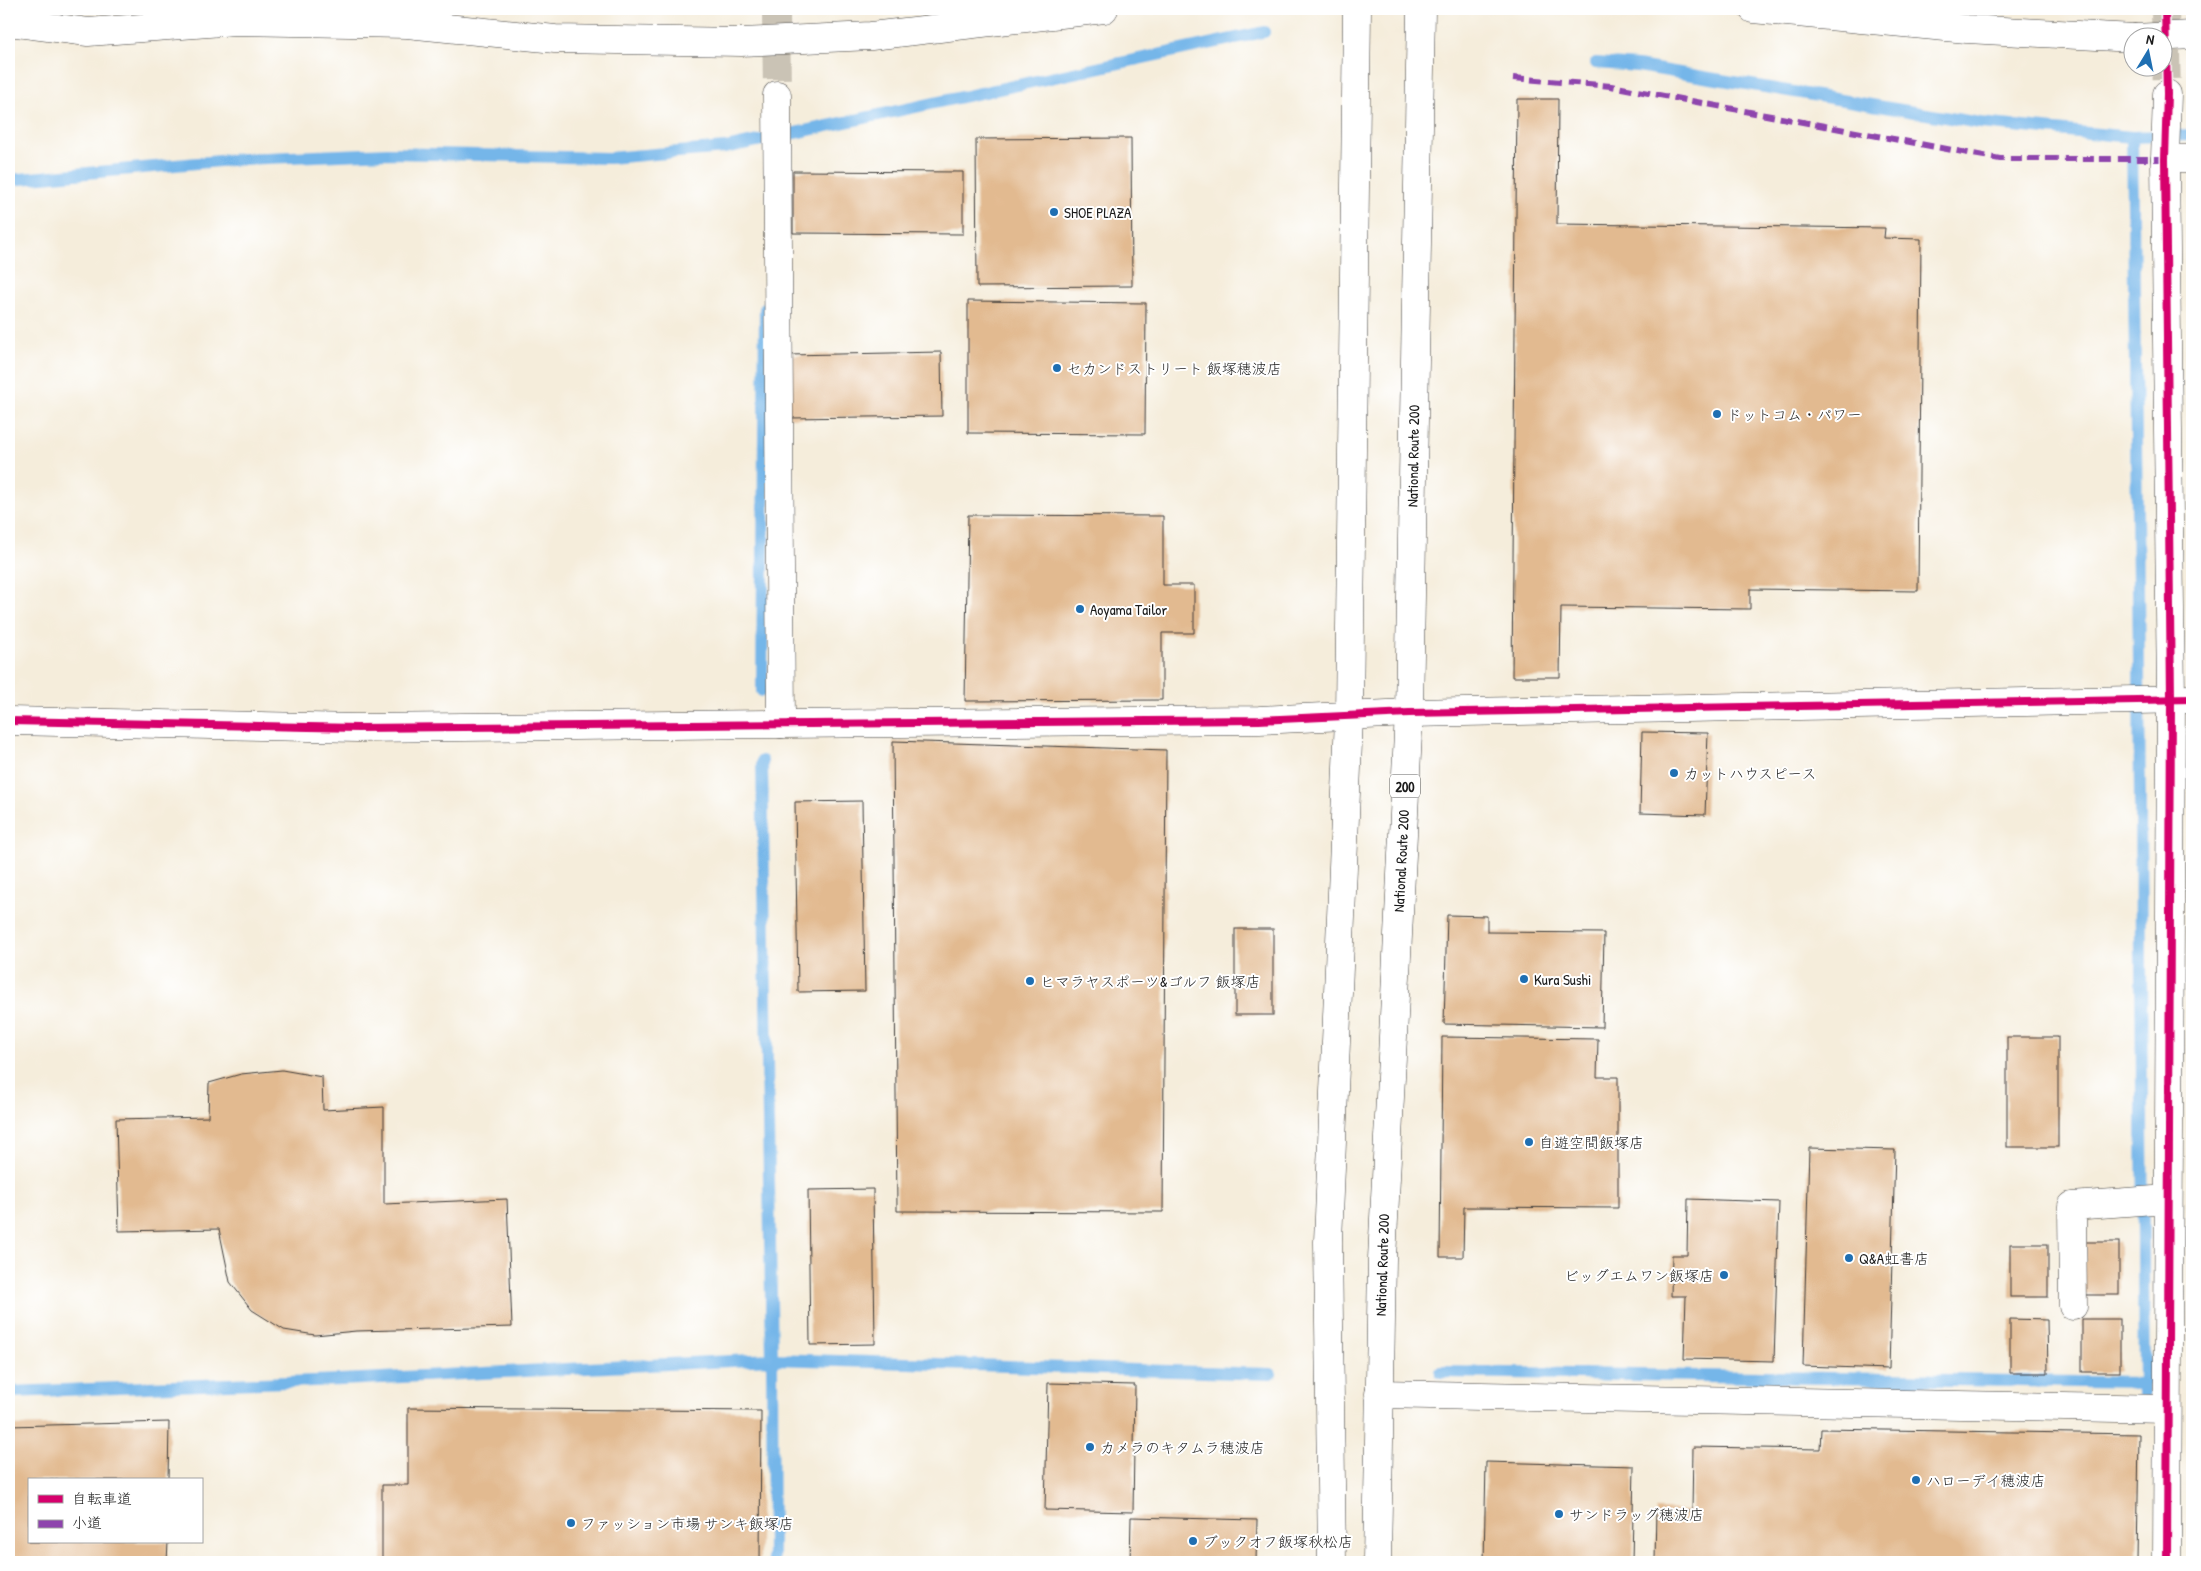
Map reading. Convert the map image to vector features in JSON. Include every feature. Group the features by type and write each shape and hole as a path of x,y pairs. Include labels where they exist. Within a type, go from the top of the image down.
{"main road":[{"path":"9,22 88,32 235,21 407,24 555,38 741,42 871,36 1104,9"},
{"path":"1332,1562 1328,1242 1349,717 1357,9"},
{"name":"National Route 200","path":"1377,1562 1382,1259 1409,713 1421,9"},
{"path":"1753,9 1967,28 2124,37"},
{"path":"2174,36 2192,35"},
{"path":"777,106 781,724"},
{"path":"2167,1562 2167,1409 2161,1199 2160,699 2166,129 2192,159"},
{"path":"9,721 357,728 1259,720 1409,713 2160,699"},
{"path":"2073,1306 2072,1206 2161,1199"},
{"path":"1379,1394 2167,1409"}],"building":[{"name":"ドットコム・パワー","path":"1517,99 1558,99 1557,224 1885,228 1884,238 1921,239 1918,591 1750,589 1750,609 1561,607 1560,677 1512,677"},
{"name":"SHOE PLAZA","path":"1131,138 1132,286 977,287 976,139"},
{"path":"793,171 963,172 963,234 793,233"},
{"name":"セカンドストリート 飯塚穂波店","path":"968,301 1146,303 1145,434 968,433"},
{"path":"941,352 942,416 789,418 788,355"},
{"name":"Aoyama Tailor","path":"968,515 1163,516 1163,585 1194,585 1194,633 1162,633 1162,700 965,701"},
{"name":"カットハウスピース","path":"1642,732 1708,733 1705,815 1640,813"},
{"name":"ヒマラヤスポーツ&ゴルフ 飯塚店","path":"893,741 1166,750 1163,1212 897,1211"},
{"path":"862,801 865,991 798,992 795,802"},
{"name":"Kura Sushi","path":"1447,915 1487,916 1487,932 1604,933 1602,1027 1444,1024"},
{"path":"1235,929 1273,929 1273,1015 1235,1015"},
{"name":"自遊空間飯塚店","path":"1442,1037 1598,1039 1597,1077 1618,1077 1618,1208 1464,1207 1463,1257 1440,1257"},
{"path":"2007,1037 2058,1037 2058,1147 2007,1147"},
{"path":"282,1070 322,1077 323,1110 384,1107 384,1204 507,1199 512,1327 356,1331 315,1335 284,1330 252,1310 230,1282 219,1229 119,1231 116,1119 208,1117 209,1083 241,1074"},
{"name":"Q&A虹書店","path":"1809,1148 1895,1150 1889,1369 1803,1366"},
{"path":"873,1189 875,1344 810,1345 808,1190"},
{"name":"ビッグエムワン飯塚店","path":"1688,1199 1779,1202 1774,1361 1684,1359 1686,1296 1671,1296 1672,1255 1687,1255"},
{"path":"2081,1242 2119,1242 2119,1295 2081,1295"},
{"path":"2010,1244 2048,1244 2048,1297 2010,1297"},
{"path":"2010,1319 2047,1320 2048,1373 2010,1373"},
{"path":"2082,1319 2120,1319 2120,1372 2082,1372"},
{"name":"カメラのキタムラ穂波店","path":"1048,1383 1135,1385 1133,1512 1045,1510"},
{"name":"ファッション市場 サンキ飯塚店","path":"408,1408 761,1411 760,1562 382,1561 382,1485 408,1485"},
{"path":"169,1422 168,1478 28,1478 28,1544 168,1544 167,1562 9,1562 9,1426"},
{"name":"ハローデイ穂波店","path":"1821,1429 2139,1434 2137,1562 1655,1562 1656,1510 1692,1511 1693,1447 1820,1449"},
{"name":"サンドラッグ穂波店","path":"1486,1462 1634,1466 1632,1562 1484,1562"},
{"name":"ブックオフ飯塚秋松店","path":"1131,1517 1257,1520 1256,1562 1130,1562"}],"waterway":[{"path":"9,180 242,159 389,153 609,158 725,148 1264,32"},
{"path":"1596,63 1638,66 1980,123 2132,137 2192,135"},
{"path":"2132,137 2139,663 2144,1397"},
{"path":"762,691 765,309"},
{"path":"9,1392 341,1380 772,1359 762,761"},
{"path":"773,1562 772,1359 1271,1374"},
{"path":"1441,1372 2144,1383"}],"tunnel":[{"path":"776,9 777,95"},
{"path":"2165,9 2167,94"}],"marked path":[{"path":"1513,78 1611,86 2000,159 2165,159"}],"cycle path":[{"path":"2165,9 2171,699 2167,1562"},
{"path":"9,721 357,728 1259,720 1409,713 2192,699"}],"place":[{"name":"SHOE PLAZA","path":"1054,212"},
{"name":"セカンドストリート 飯塚穂波店","path":"1057,368"},
{"name":"ドットコム・パワー","path":"1717,414"},
{"name":"Aoyama Tailor","path":"1080,609"},
{"name":"カットハウスピース","path":"1674,773"},
{"name":"Kura Sushi","path":"1524,979"},
{"name":"ヒマラヤスポーツ&ゴルフ 飯塚店","path":"1030,981"},
{"name":"自遊空間飯塚店","path":"1529,1142"},
{"name":"Q&A虹書店","path":"1849,1258"},
{"name":"ビッグエムワン飯塚店","path":"1724,1275"},
{"name":"カメラのキタムラ穂波店","path":"1090,1447"},
{"name":"ハローデイ穂波店","path":"1916,1480"},
{"name":"サンドラッグ穂波店","path":"1559,1514"},
{"name":"ファッション市場 サンキ飯塚店","path":"571,1523"},
{"name":"ブックオフ飯塚秋松店","path":"1193,1541"}]}
